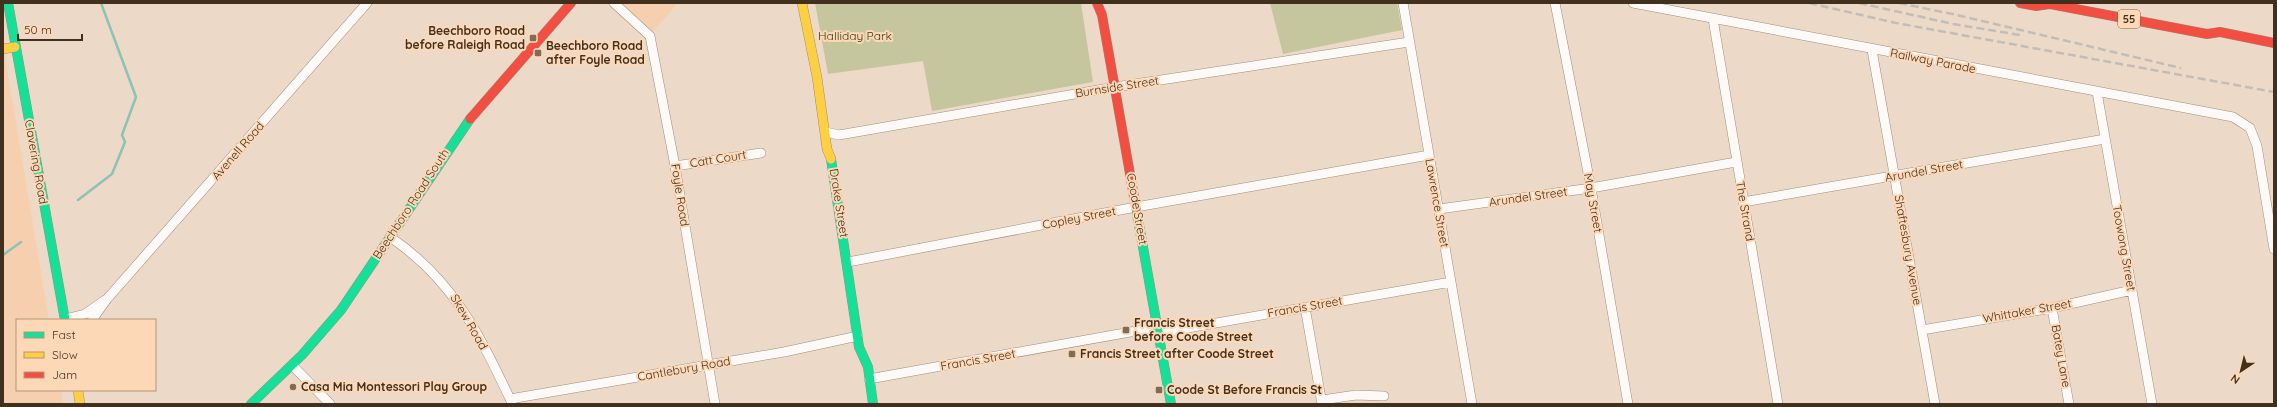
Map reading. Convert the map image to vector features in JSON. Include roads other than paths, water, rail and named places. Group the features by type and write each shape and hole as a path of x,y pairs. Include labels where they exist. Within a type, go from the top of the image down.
{"main road":[{"name":"Clavering Road","path":"8,3 65,319"},
{"name":"Beechboro Road South","path":"251,404 292,364 341,310 461,130 492,92 571,3"},
{"name":"Drake Street","path":"802,3 817,77 826,132 827,149 832,161 848,262 859,347 868,367 873,404"},
{"name":"Coode Street","path":"1098,3 1102,15 1171,404"},
{"name":"Coode Street","path":"1102,15 1103,3"},
{"name":"55","path":"2020,3 2036,6 2050,4 2207,34 2220,32 2274,43"},
{"name":"55","path":"2207,34 2218,41 2274,53"},
{"path":"3,49 15,47"},
{"path":"78,391 80,404"}],"street":[{"name":"Avenell Road","path":"93,319 108,299 368,3"},
{"name":"Foyle Road","path":"614,3 650,36 676,166 707,365 715,404"},
{"name":"Lawrence Street","path":"1403,3 1472,404"},
{"name":"May Street","path":"1555,3 1591,188 1628,404"},
{"name":"Railway Parade","path":"1633,3 1872,50 2233,117 2250,128 2257,146 2274,249"},
{"name":"The Strand","path":"1713,19 1778,404"},
{"name":"Burnside Street","path":"826,132 839,135 1115,88 1409,42"},
{"name":"Shaftesbury Avenue","path":"1872,50 1935,404"},
{"name":"Toowong Street","path":"2097,92 2152,404"},
{"name":"Arundel Street","path":"1743,202 2105,139"},
{"name":"Catt Court","path":"676,166 761,153"},
{"name":"Copley Street","path":"848,262 1136,207 1429,155"},
{"name":"Arundel Street","path":"1439,209 1591,188 1736,162"},
{"name":"Skew Road","path":"390,237 425,264 455,297 464,310 512,401"},
{"name":"Francis Street","path":"869,379 1451,282"},
{"name":"Whittaker Street","path":"1922,330 2052,308 2132,290"},
{"name":"Avenell Road","path":"65,319 85,314 108,299"},
{"path":"1305,307 1322,402 1356,395 1384,396"},
{"name":"Batey Lane","path":"2052,308 2069,404"},
{"name":"Cantlebury Road","path":"512,401 784,352 858,336"},
{"path":"292,364 330,404"}],"waterway":[{"path":"78,200 112,174 125,142 122,135 136,97 101,3"},
{"path":"3,255 21,242"}],"railway":[{"path":"1809,3 1896,23 2274,92"},
{"path":"1859,3 1953,24 2020,35"},
{"path":"1899,3 1957,15 2181,68"}],"place":[{"name":"Beechboro Road before Raleigh Road","path":"533,38"},
{"name":"Beechboro Road after Foyle Road","path":"538,53"},
{"name":"Francis Street before Coode Street","path":"1126,330"},
{"name":"Francis Street after Coode Street","path":"1072,354"},
{"name":"Casa Mia Montessori Play Group","path":"293,387"},
{"name":"Coode St Before Francis St","path":"1159,390"}],"park label":[{"name":"Halliday Park","path":"855,36"}]}
